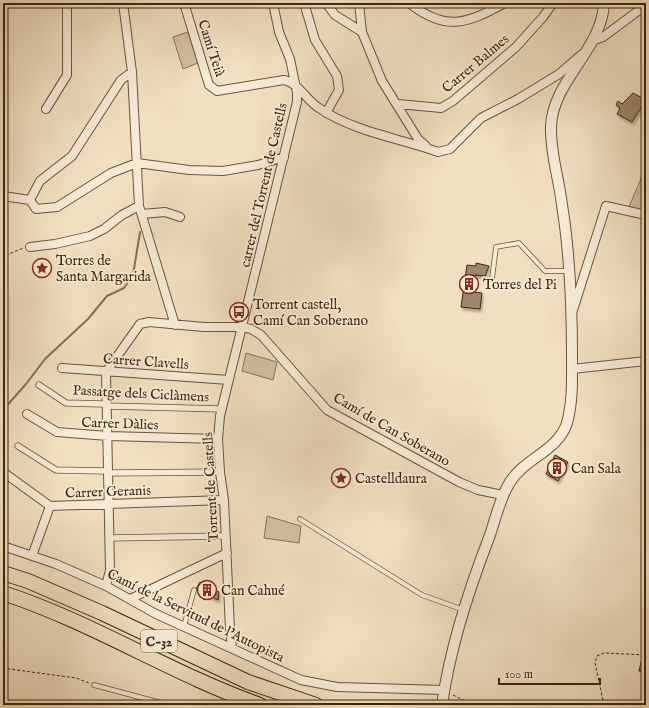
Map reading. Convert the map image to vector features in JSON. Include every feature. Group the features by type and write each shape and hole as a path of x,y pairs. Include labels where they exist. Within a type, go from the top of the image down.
{"highway":[{"name":"C-32","path":"3,573 28,581 95,610 248,682 316,705"},
{"name":"C-32","path":"3,593 21,599 99,633 175,670 260,705"}],"street":[{"path":"46,109 67,75 67,3"},
{"path":"123,3 132,72 139,206 175,325"},
{"name":"Camí Teià","path":"184,3 209,85 212,89 217,91 284,80 295,85"},
{"name":"carrer del Torrent de Castells","path":"242,327 297,102 290,59 279,32 272,3"},
{"path":"304,3 315,40 337,76 339,90 326,113"},
{"path":"326,3 334,15 362,32"},
{"path":"359,3 362,32 382,81 398,104 418,139 429,149"},
{"path":"409,3 435,20 451,23 483,15 505,3"},
{"name":"Carrer Balmes","path":"398,104 441,108 453,101 516,47 543,18 553,3"},
{"path":"442,705 444,690 473,577 503,495 511,480 554,443 562,433 569,416 572,369 572,313 566,232 553,151 551,127 557,98 592,41 600,21 604,3"},
{"path":"592,41 604,37 646,5"},
{"path":"295,85 308,99 326,113 363,129 438,152 450,149 481,118 518,99 559,74 587,51"},
{"path":"30,200 40,181 72,156 121,80 132,72"},
{"path":"3,196 30,200 36,209 57,207 111,173 137,163 189,170 224,171 258,165 284,156"},
{"path":"30,247 55,244 90,236 104,229 122,215 139,206"},
{"path":"572,313 606,206 646,216"},
{"path":"142,214 165,212 180,217"},
{"name":"Camí de Can Soberano","path":"106,372 140,324 149,322 175,325 242,327 261,335 327,410 459,482 478,490 503,495"},
{"name":"Torrent de Castells","path":"232,648 224,500 220,472 218,439 222,409 242,327"},
{"path":"572,369 646,361"},
{"name":"Carrer Clavells","path":"62,368 229,380"},
{"path":"106,372 110,538 110,570 106,586"},
{"name":"Passatge dels Ciclàmens","path":"39,385 66,403 104,404 107,406 222,409"},
{"name":"Carrer Dàlies","path":"27,414 57,432 108,436 218,439"},
{"path":"18,446 56,470 105,471 108,473 220,472"},
{"name":"Carrer Geranis","path":"3,472 50,506 224,500"},
{"path":"32,556 50,506"},
{"path":"110,538 226,536"},
{"name":"Camí de la Servitud de l'Autopista","path":"3,546 106,586 130,600 301,680 337,687 444,690"},
{"path":"130,600 227,553"}],"lane":[{"path":"491,286 496,247 519,243 545,271 569,271"},
{"path":"300,519 422,595 464,610"},
{"path":"184,626 194,590"},
{"path":"94,685 169,705"}],"path":[{"path":"3,260 9,254 30,247"},
{"path":"604,705 595,662 598,656 604,653 646,655"},
{"path":"3,666 8,669 76,678 94,685"},
{"path":"444,690 474,705"}],"shaded area":[{"path":"188,32 198,63 183,69 173,37"},
{"path":"646,167 646,213 628,209"},
{"path":"246,353 277,362 273,380 242,371"},
{"path":"267,516 301,526 299,543 264,538"}],"building":[{"path":"633,93 646,100 646,108 642,106 632,122 617,114 620,108 616,105 618,101 622,104"},
{"name":"Torres del Pi","path":"476,263 489,266 485,276 475,275 472,292 482,293 480,309 461,307 467,265 476,266"},
{"name":"Can Sala","path":"555,455 568,462 558,481 546,474"},
{"name":"Can Cahué","path":"200,582 219,592 218,600 196,589"},
{"path":"641,662 646,663 646,672 639,671"}],"waterway":[{"path":"3,410 26,384 45,359 88,319 107,296 124,288 133,275 140,232"}],"place":[{"name":"Torres de Santa Margarida","path":"42,268"},
{"name":"Torres del Pi","path":"469,284"},
{"name":"Torrent castell, Camí Can Soberano","path":"239,312"},
{"name":"Can Sala","path":"557,468"},
{"name":"Castelldaura","path":"341,478"},
{"name":"Can Cahué","path":"207,590"}]}
